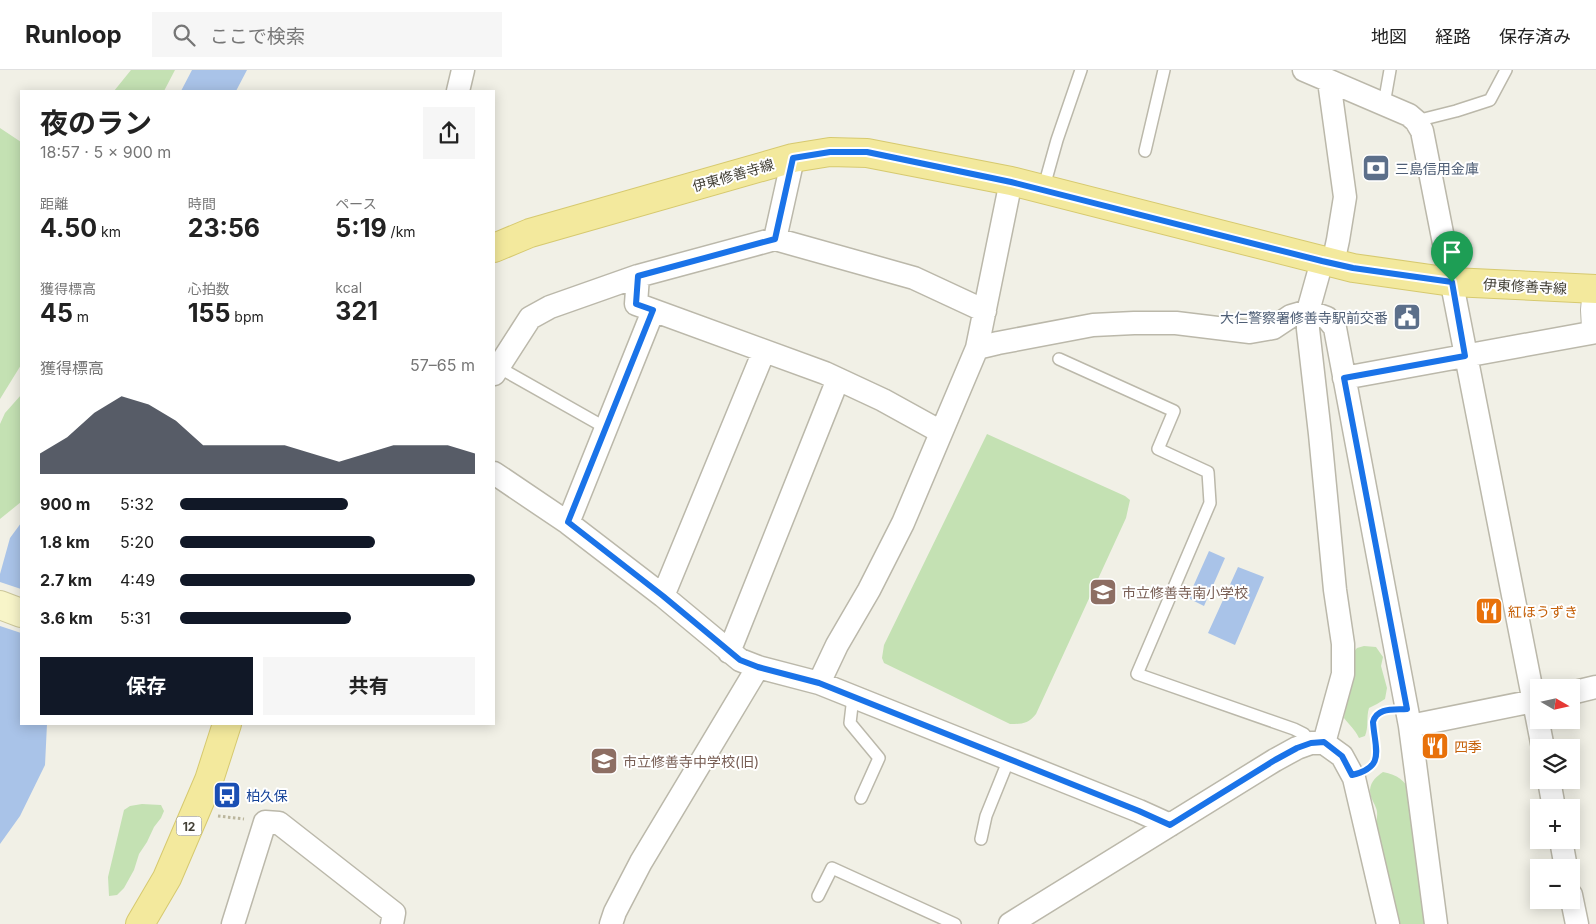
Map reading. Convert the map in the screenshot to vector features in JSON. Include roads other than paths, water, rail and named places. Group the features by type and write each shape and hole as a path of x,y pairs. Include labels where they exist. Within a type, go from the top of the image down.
{"main road":[{"name":"伊東修善寺線","path":"495,248 530,232 793,158 830,152 867,152 1011,182 1353,268 1452,282 1596,289"},
{"path":"0,605 20,613"},
{"name":"12","path":"140,924 167,878 195,814 209,780 227,725"}],"street":[{"path":"458,90 463,70"},
{"path":"1315,74 1409,115 1416,121 1422,131 1465,356 1531,679"},
{"path":"1315,74 1345,197 1338,240 1327,262 1308,311 1308,329 1335,590 1343,644 1343,674 1317,743"},
{"path":"775,239 793,158"},
{"path":"819,683 903,523 977,348 1011,182"},
{"path":"496,371 530,318 550,307 638,276 775,239 914,278 985,311"},
{"path":"638,276 636,304 825,373 882,400 941,432"},
{"path":"1596,300 1596,327"},
{"path":"568,522 653,310"},
{"path":"977,348 1092,325 1176,323 1250,332 1273,328 1291,316 1308,311 1327,318 1335,328 1408,718 1436,924"},
{"path":"1344,378 1596,332"},
{"path":"663,596 764,351"},
{"path":"729,652 838,380"},
{"path":"495,474 568,522 663,596 740,660 758,667 819,683 853,696 1170,825"},
{"path":"611,924 615,912 641,862 758,667"},
{"path":"1580,691 1596,687"},
{"path":"1408,718 1530,702"},
{"path":"1010,924 1275,760 1297,748 1317,743 1342,756 1352,775 1369,838 1388,924"},
{"path":"233,924 265,822 278,823 394,912 392,924"},
{"path":"1574,909 1577,924"}],"lane":[{"path":"1043,190 1057,140 1081,70"},
{"path":"1144,151 1164,70"},
{"path":"1384,104 1390,70"},
{"path":"1416,121 1490,100 1506,70"},
{"path":"1059,358 1174,411 1158,448 1208,472 1210,503 1137,674 1294,729 1317,743"},
{"path":"496,371 606,428"},
{"path":"853,696 850,723 879,758 861,798"},
{"path":"981,838 986,816 1009,759"},
{"path":"818,896 832,868 955,924"}],"water":[{"path":"192,70 247,70 237,90 182,90"},
{"path":"20,524 20,725 47,725 45,765 20,816 0,844 0,574 10,538"},
{"path":"1209,551 1225,558 1204,606 1188,598"},
{"path":"1238,567 1264,577 1235,645 1208,633"}],"place":[{"name":"三島信用金庫","path":"1376,168"},
{"name":"大仁警察署修善寺駅前交番","path":"1407,317"},
{"name":"市立修善寺南小学校","path":"1103,592"},
{"name":"紅ほうずき","path":"1489,611"},
{"name":"四季","path":"1435,746"},
{"name":"市立修善寺中学校(旧)","path":"604,761"},
{"name":"柏久保","path":"227,795"}]}
